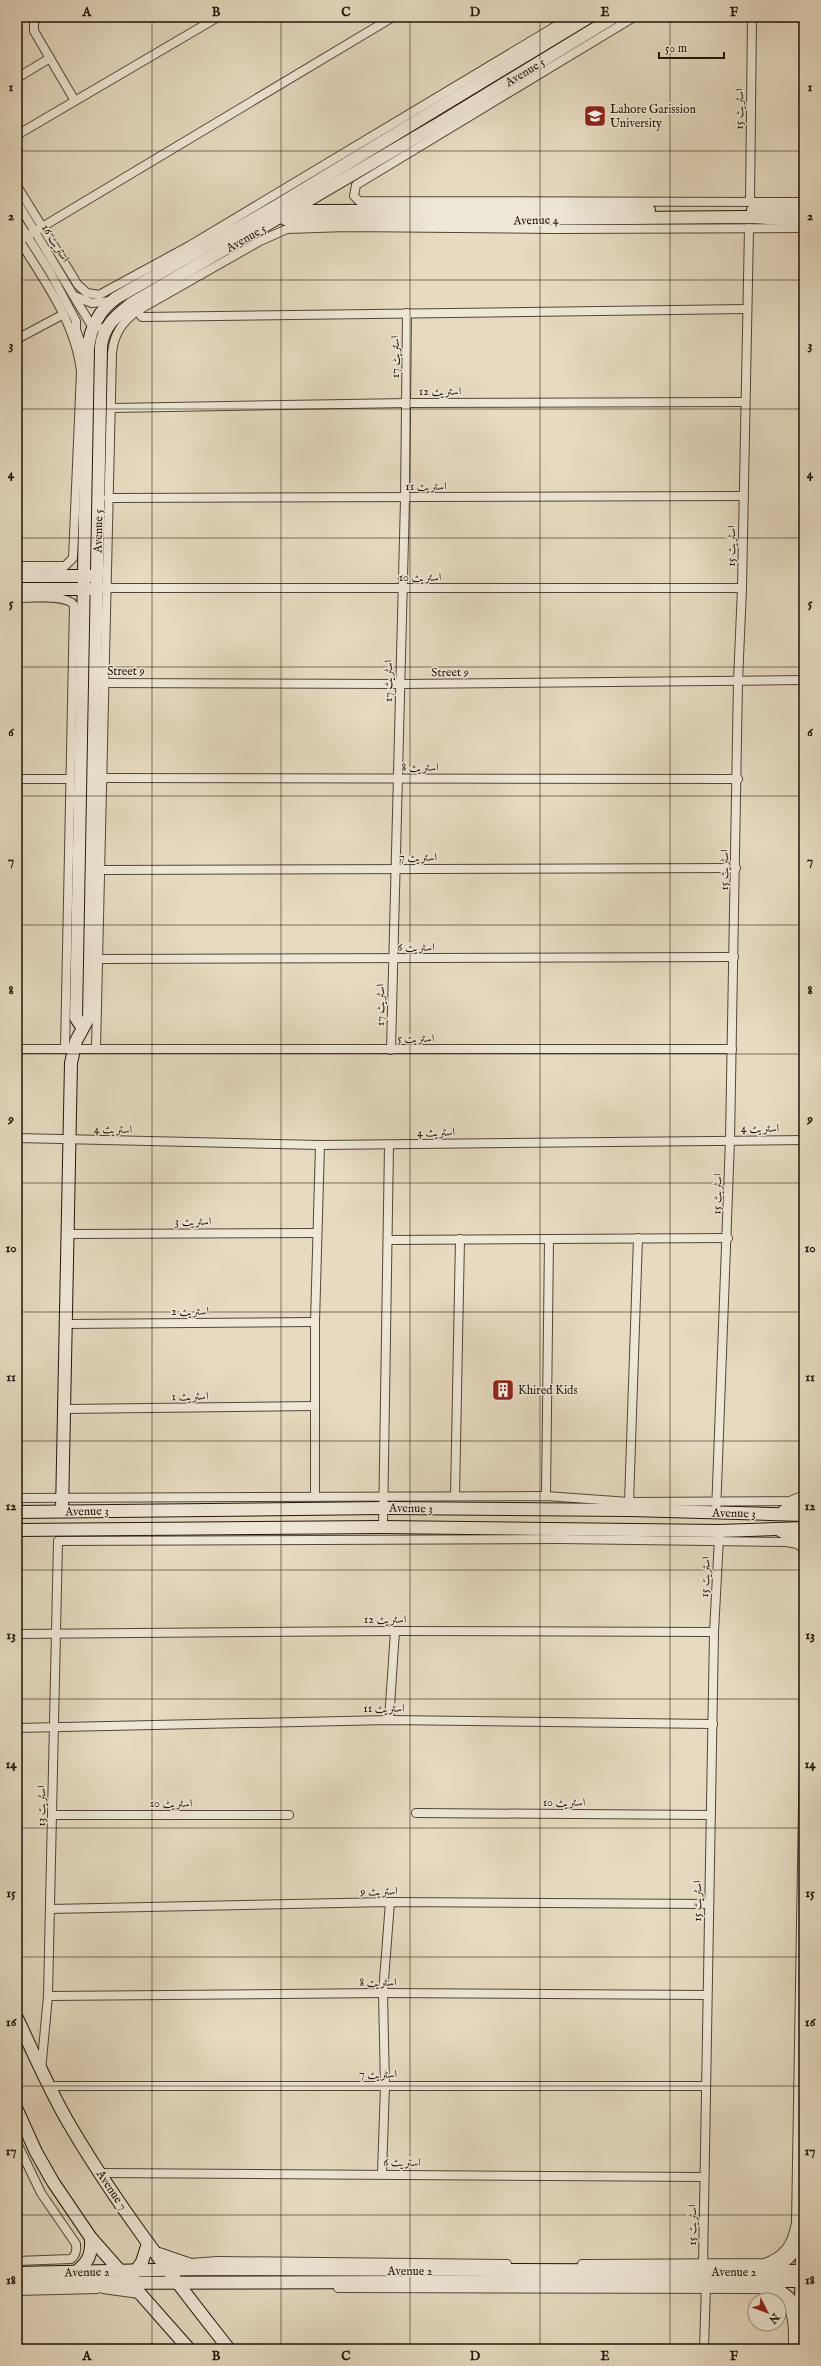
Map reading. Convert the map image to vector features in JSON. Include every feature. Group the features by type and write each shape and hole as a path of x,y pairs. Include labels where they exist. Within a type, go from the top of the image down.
{"main road":[{"name":"Avenue 5","path":"62,1512 71,1063 70,1049 89,1017 100,682 104,334 112,320 131,304 282,217 294,203 589,17"},
{"name":"Avenue 5","path":"82,1027 76,1018 74,798 79,612 84,589 88,361 92,330 111,302 275,207 294,203 614,17"},
{"name":"Avenue 4","path":"294,203 305,211 804,209"},
{"path":"275,207 282,217"},
{"name":"Avenue 4","path":"282,217 292,221 749,217 804,220"},
{"path":"192,254 198,266"},
{"path":"17,576 84,576 100,584"},
{"path":"17,589 59,593 84,589 100,584"},
{"name":"Avenue 3","path":"17,1512 62,1512 385,1502 716,1507 804,1515"},
{"path":"777,1513 804,1504"},
{"name":"Avenue 3","path":"17,1530 383,1527 719,1537 804,1528"},
{"path":"776,1530 804,1541"},
{"name":"Avenue 7","path":"17,2018 41,2071 70,2126 100,2173 148,2243 170,2270 198,2310 230,2349"},
{"path":"17,2110 36,2152 53,2182 91,2238 120,2272"},
{"path":"800,2349 803,2239 800,2191 804,2151"},
{"path":"74,2273 83,2266 90,2256 91,2238"},
{"path":"801,2316 789,2298 767,2277 788,2258 803,2239"},
{"path":"148,2243 142,2262 132,2276 141,2294 189,2349"},
{"path":"158,2254 174,2260 190,2263 200,2269"},
{"name":"Avenue 2","path":"17,2283 97,2285 132,2276 170,2270 200,2269 704,2277"},
{"name":"Avenue 2","path":"17,2273 120,2272 132,2276 160,2281 178,2282 803,2276"},
{"path":"151,2306 150,2292 160,2281"},
{"path":"198,2310 196,2301 201,2288 212,2282"}],"street":[{"path":"40,17 34,21 34,31 75,101"},
{"path":"17,135 218,17"},
{"path":"17,566 65,566 70,562 75,553 81,372 76,348 62,314 20,239 393,17"},
{"path":"17,186 38,229 83,290 94,295 107,293 189,246 571,17"},
{"path":"634,17 356,185 354,196 359,201 804,202"},
{"name":"اسٹریٹ 15","path":"750,202 752,17"},
{"path":"17,78 50,58"},
{"name":"اسٹریٹ 16","path":"17,202 38,229 92,330"},
{"name":"اسٹریٹ 16","path":"17,220 20,239 71,312"},
{"path":"100,584 108,498 113,344 119,328 137,311 260,241 287,229 347,227 554,230 804,228"},
{"name":"اسٹریٹ 15","path":"716,1507 728,1238 738,779 738,681 742,588 749,228"},
{"path":"74,296 92,303 111,302"},
{"path":"137,311 142,317 747,309"},
{"name":"Avenue 5","path":"71,312 76,321 76,330 88,361"},
{"name":"اسٹریٹ 17","path":"391,1050 405,499 407,313"},
{"path":"17,339 62,314"},
{"path":"76,321 92,330 104,334"},
{"name":"اسٹریٹ 12","path":"110,408 407,403 745,402"},
{"name":"اسٹریٹ 11","path":"108,498 405,499 744,496"},
{"name":"اسٹریٹ 10","path":"100,584 403,589 742,588"},
{"path":"17,598 59,593 72,602 79,612 69,779 74,798 70,1049 17,1049"},
{"name":"Street 9","path":"100,682 400,684 804,680"},
{"path":"96,1049 102,778 100,682"},
{"name":"اسٹریٹ 8","path":"102,778 738,779"},
{"path":"17,779 69,779"},
{"name":"اسٹریٹ 7","path":"100,870 736,868"},
{"name":"اسٹریٹ 6","path":"98,959 734,957"},
{"name":"اسٹریٹ 5","path":"70,1049 732,1049"},
{"path":"17,1138 69,1140"},
{"name":"اسٹریٹ 4","path":"69,1140 320,1145 804,1140"},
{"path":"315,1497 315,1322 320,1145"},
{"path":"383,1527 385,1502 389,1145"},
{"name":"اسٹریٹ 3","path":"68,1234 317,1233"},
{"path":"629,1502 638,1238"},
{"path":"388,1240 728,1238"},
{"path":"455,1496 460,1239"},
{"path":"546,1496 549,1239"},
{"name":"اسٹریٹ 2","path":"66,1324 315,1322"},
{"name":"اسٹریٹ 1","path":"65,1409 315,1406"},
{"path":"17,1498 315,1497 385,1502 455,1496 546,1496 716,1507 790,1501 804,1495"},
{"path":"719,1537 792,1542 804,1549"},
{"name":"اسٹریٹ 15","path":"704,2349 704,2177 714,1632 719,1537"},
{"name":"اسٹریٹ 13","path":"41,2071 45,2050 48,1996 58,1541 719,1537"},
{"path":"389,1720 395,1631"},
{"name":"اسٹریٹ 12","path":"17,1634 395,1631 714,1632"},
{"name":"اسٹریٹ 11","path":"17,1728 389,1720 713,1724"},
{"path":"201,2288 704,2277 764,2263 778,2257 788,2248 794,2236 800,2191 804,1746"},
{"name":"اسٹریٹ 10","path":"416,1812 711,1815"},
{"name":"اسٹریٹ 10","path":"53,1815 289,1815"},
{"path":"382,2173 385,2086 383,1993 390,1902"},
{"name":"اسٹریٹ 9","path":"50,1909 390,1902 709,1904"},
{"name":"اسٹریٹ 8","path":"48,1996 383,1993 708,1996"},
{"name":"اسٹریٹ 7","path":"50,2086 706,2086"},
{"path":"17,2143 41,2193 76,2244 77,2249 75,2256 71,2259 17,2261"},
{"name":"اسٹریٹ 6","path":"100,2173 382,2173 704,2177"},
{"path":"190,2263 226,2261 565,2265 704,2277 759,2289 778,2296 787,2304 792,2315 793,2349"},
{"path":"17,2291 97,2285 141,2294"}],"place":[{"name":"Lahore Garission University","path":"595,116"},
{"name":"Khired Kids","path":"503,1390"}]}
